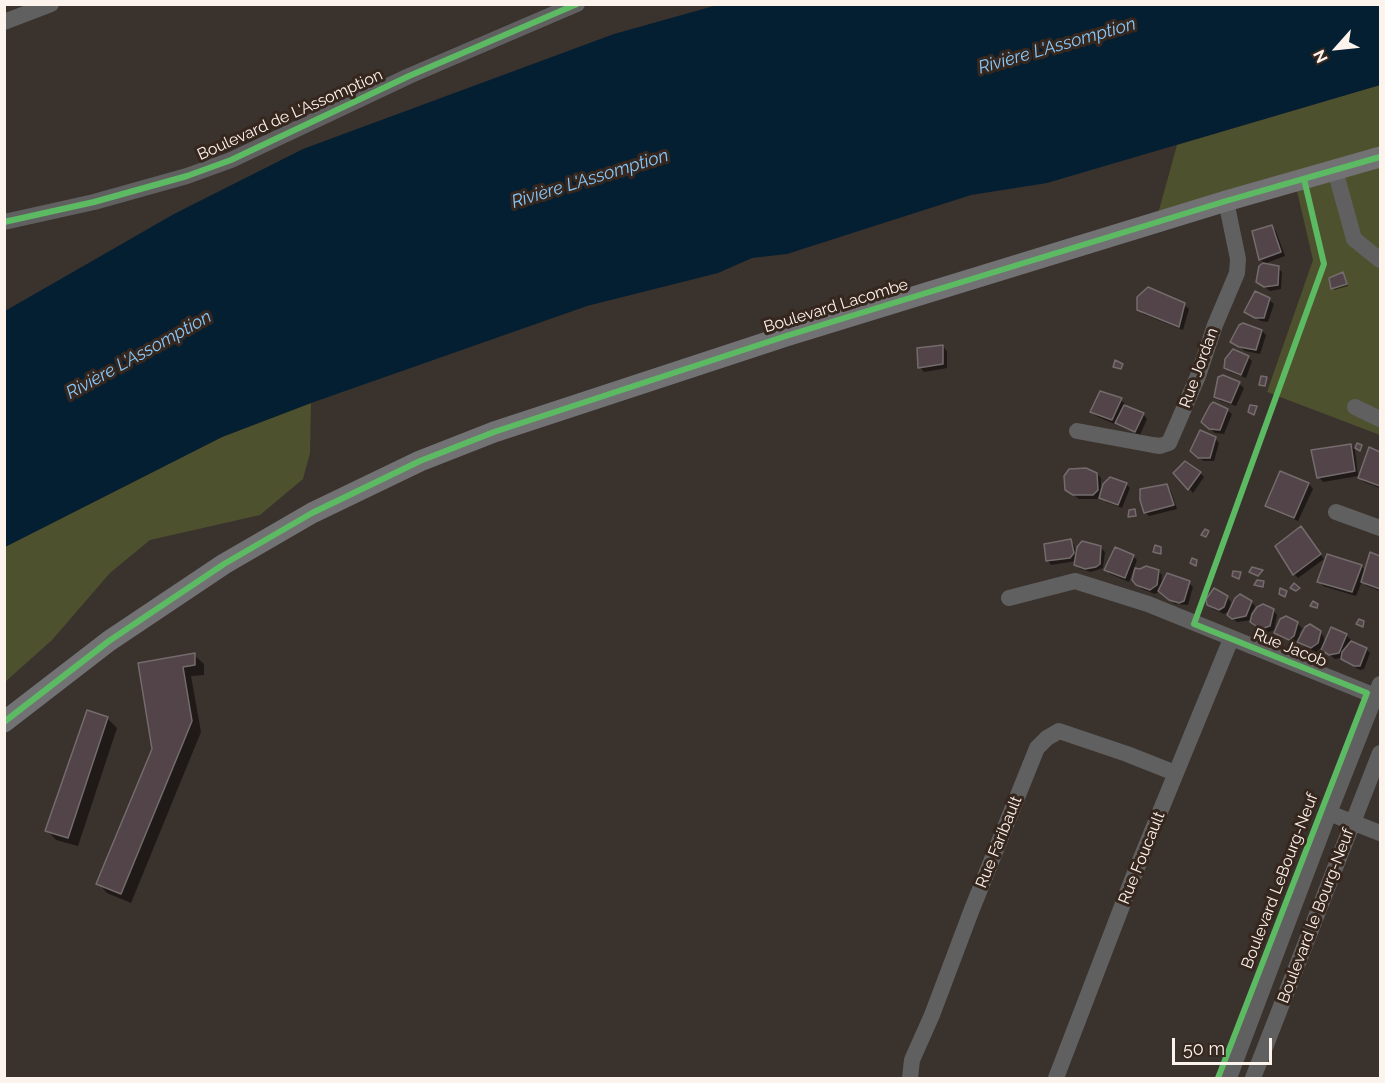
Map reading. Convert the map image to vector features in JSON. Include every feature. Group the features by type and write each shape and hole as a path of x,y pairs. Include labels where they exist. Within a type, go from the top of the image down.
{"main road":[{"name":"Boulevard Lacombe","path":"4,722 79,664 224,564 312,513 420,460 494,432 786,336 1226,201 1380,157"}],"street":[{"path":"4,22 51,4"},
{"name":"Boulevard de L'Assomption","path":"4,222 103,199 187,176 231,160 409,76 577,4"},
{"path":"1335,170 1354,239 1380,260"},
{"name":"Rue Jordan","path":"1077,431 1160,446 1169,443 1198,376 1215,325 1237,273 1238,259 1226,201"},
{"path":"1355,407 1380,419"},
{"path":"1336,512 1380,528"},
{"name":"Rue Jacob","path":"1009,598 1075,581 1148,604 1231,639 1379,693"},
{"name":"Rue Foucault","path":"1056,1078 1175,773 1231,639"},
{"name":"Boulevard le Bourg-Neuf","path":"1228,1078 1329,813 1379,693"},
{"name":"Rue Faribault","path":"910,1078 912,1060 932,1015 1037,748 1059,731 1175,773"},
{"name":"Boulevard le Bourg-Neuf","path":"1253,1078 1380,753"},
{"path":"1329,813 1380,833"}],"green space":[{"path":"1380,85 1380,435 1267,392 1313,260 1297,191 1153,232 1177,145"},
{"path":"311,403 310,453 303,479 260,515 150,540 110,573 52,640 5,682 5,547 222,437"}],"water":[{"name":"Rivière L'Assomption","path":"721,4 1380,5 1380,85 1047,183 971,195 787,254 752,258 718,273 587,306 311,403 222,437 5,547 5,311 174,214 303,149 614,34"}],"building":[{"path":"1272,225 1281,252 1259,260 1252,231"},
{"path":"1263,263 1279,266 1278,285 1264,287 1256,282 1259,266"},
{"path":"1343,272 1347,284 1331,289 1329,278"},
{"path":"1148,287 1185,303 1179,327 1137,310 1137,297"},
{"path":"1255,291 1270,298 1264,318 1255,318 1244,312"},
{"path":"1243,323 1262,330 1256,350 1239,347 1230,342 1239,325"},
{"path":"943,345 943,364 918,368 917,348"},
{"path":"1233,349 1249,356 1241,375 1224,368 1225,359"},
{"path":"1115,360 1123,364 1121,369 1113,367"},
{"path":"1223,375 1240,382 1231,403 1214,397 1218,377"},
{"path":"1261,376 1267,377 1265,386 1259,385"},
{"path":"1100,391 1122,398 1112,420 1090,412"},
{"path":"1213,402 1228,409 1220,430 1209,429 1201,422"},
{"path":"1124,405 1144,413 1135,432 1115,423"},
{"path":"1250,405 1257,406 1254,415 1248,412"},
{"path":"1200,430 1216,437 1210,458 1198,458 1190,451"},
{"path":"1357,443 1362,445 1360,451 1355,448"},
{"path":"1351,444 1355,471 1317,478 1311,450"},
{"path":"1369,447 1380,452 1380,486 1358,478"},
{"path":"1185,461 1201,472 1188,490 1173,473"},
{"path":"1086,468 1097,473 1098,490 1093,495 1073,495 1065,490 1064,476 1069,469"},
{"path":"1280,471 1309,483 1294,518 1265,506"},
{"path":"1110,477 1127,483 1118,505 1099,498 1103,484"},
{"path":"1167,484 1174,505 1144,513 1140,500 1140,489"},
{"path":"1135,509 1136,516 1128,517 1129,510"},
{"path":"1301,526 1321,554 1293,575 1275,546"},
{"path":"1205,529 1209,531 1206,537 1201,535"},
{"path":"1071,539 1074,553 1070,558 1046,561 1044,544"},
{"path":"1082,541 1101,546 1100,564 1096,567 1085,569 1074,565 1077,547"},
{"path":"1155,545 1161,547 1161,554 1153,552"},
{"path":"1115,547 1134,555 1125,578 1104,570"},
{"path":"1370,552 1380,556 1380,589 1361,582"},
{"path":"1327,554 1362,565 1352,592 1317,582"},
{"path":"1192,558 1197,560 1196,566 1190,563"},
{"path":"1146,566 1159,570 1157,585 1150,590 1136,585 1132,580 1135,568 1140,569"},
{"path":"1252,567 1263,570 1258,576 1249,572"},
{"path":"1233,571 1241,572 1239,579 1232,576"},
{"path":"1167,573 1190,581 1184,601 1179,603 1169,600 1158,591"},
{"path":"1257,580 1264,581 1263,587 1254,585"},
{"path":"1294,583 1300,588 1296,591 1290,588"},
{"path":"1214,588 1228,596 1224,607 1219,610 1207,605 1206,599"},
{"path":"1280,588 1287,591 1285,597 1279,594"},
{"path":"1240,594 1252,601 1246,616 1232,619 1227,615 1235,598"},
{"path":"1313,601 1318,604 1317,608 1310,606"},
{"path":"1263,604 1274,609 1270,626 1264,628 1250,622 1257,607"},
{"path":"1286,616 1298,622 1294,636 1289,640 1274,633 1280,619"},
{"path":"1359,619 1364,621 1363,627 1356,624"},
{"path":"1310,624 1321,631 1318,643 1311,648 1297,642 1305,627"},
{"path":"1331,627 1347,634 1339,653 1329,655 1321,650"},
{"path":"1351,641 1367,648 1360,666 1354,666 1341,659 1342,652"},
{"path":"195,653 195,665 183,667 192,721 121,894 96,884 152,749 138,663"},
{"path":"87,710 108,717 68,838 45,831"}],"cycle path":[{"path":"4,222 94,202 187,176 231,160 409,76 577,4"},
{"path":"4,722 109,641 224,564 312,513 420,461 494,432 786,336 1226,201 1380,157"},
{"name":"Boulevard LeBourg-Neuf","path":"1218,1078 1367,693 1194,624 1324,264 1304,179"}]}
